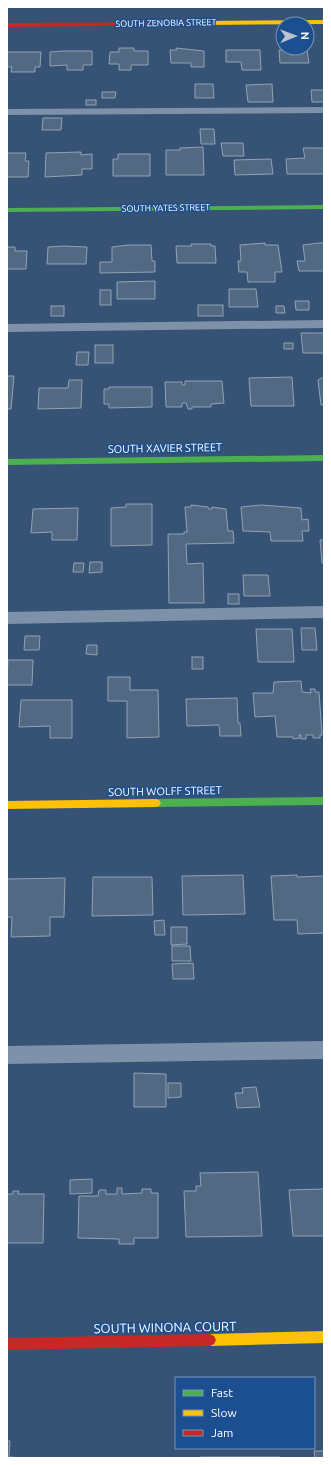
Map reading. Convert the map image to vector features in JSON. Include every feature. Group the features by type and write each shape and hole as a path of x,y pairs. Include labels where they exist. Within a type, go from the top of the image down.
{"street":[{"name":"SOUTH ZENOBIA STREET","path":"7,25 324,22"},
{"name":"SOUTH YATES STREET","path":"7,210 324,207"},
{"name":"SOUTH XAVIER STREET","path":"7,462 324,458"},
{"name":"SOUTH WOLFF STREET","path":"7,805 324,801"},
{"name":"SOUTH WINONA COURT","path":"7,1344 324,1337"}],"lane":[{"path":"7,112 324,110"},
{"path":"7,328 324,324"},
{"path":"7,618 324,612"},
{"path":"7,1055 324,1050"}],"building":[{"path":"119,48 134,48 134,51 148,51 148,65 131,65 131,70 119,70 119,64 109,64 110,52 119,52"},
{"path":"176,48 204,51 204,67 191,67 191,63 171,63 170,50 177,50"},
{"path":"226,50 260,50 261,70 242,70 241,62 226,62"},
{"path":"92,51 92,65 83,65 83,70 67,70 67,65 50,66 50,52"},
{"path":"7,52 41,52 40,67 35,67 35,72 11,72 12,67 7,67"},
{"path":"279,56 308,56 309,63 280,63"},
{"path":"195,84 213,84 214,98 195,98"},
{"path":"272,84 273,102 248,102 246,85"},
{"path":"311,90 324,90 324,102 312,102"},
{"path":"102,92 116,92 115,98 102,98"},
{"path":"86,100 96,100 96,105 86,105"},
{"path":"43,118 62,118 61,130 42,130"},
{"path":"200,129 214,129 215,144 201,144"},
{"path":"221,143 243,143 244,156 223,156"},
{"path":"203,147 204,175 166,175 166,150"},
{"path":"303,148 324,148 324,174 287,174 286,159 305,158"},
{"path":"81,152 81,155 92,154 92,169 82,169 82,175 45,177 46,153"},
{"path":"7,153 26,153 25,161 29,161 28,177 7,177"},
{"path":"118,154 150,154 150,176 113,176 113,159 118,159"},
{"path":"271,159 273,174 235,175 234,160"},
{"path":"265,243 265,245 278,245 282,272 275,272 275,282 248,282 247,272 239,272 238,261 241,261 240,245"},
{"path":"324,243 324,271 299,271 297,261 305,261 303,245"},
{"path":"191,244 211,244 211,246 215,246 216,263 177,263 176,246 192,246"},
{"path":"151,245 152,261 155,261 155,272 100,273 100,262 112,262 112,247"},
{"path":"7,247 15,247 15,251 27,251 26,269 7,269"},
{"path":"48,247 87,247 86,264 47,264"},
{"path":"155,281 155,299 117,299 117,282"},
{"path":"229,289 256,289 258,307 229,307"},
{"path":"100,290 111,290 111,305 100,305"},
{"path":"295,301 309,301 309,310 296,310"},
{"path":"198,305 223,305 223,316 198,316"},
{"path":"51,306 64,306 64,316 51,316"},
{"path":"276,306 284,306 285,313 276,313"},
{"path":"301,333 324,333 324,353 303,353"},
{"path":"284,343 293,343 293,349 284,349"},
{"path":"95,345 113,345 113,363 95,363"},
{"path":"77,352 89,352 88,365 76,365"},
{"path":"7,376 14,376 11,409 7,409"},
{"path":"292,377 294,406 251,406 249,378"},
{"path":"324,377 324,405 321,405 318,380"},
{"path":"69,380 82,380 81,408 38,409 39,388 68,388"},
{"path":"185,381 222,381 224,403 211,404 211,407 192,407 192,409 188,409 186,403 182,403 182,407 166,407 165,382 182,382 182,385 185,385"},
{"path":"109,387 152,387 152,407 109,408 109,404 104,404 104,389 109,389"},
{"path":"126,504 152,504 152,545 111,546 111,508 126,507"},
{"path":"191,505 208,507 209,509 212,509 212,507 226,509 228,531 233,531 234,543 186,544 187,564 203,563 204,603 169,603 168,534 184,534 184,532 187,532 185,507 191,507"},
{"path":"261,505 301,508 302,520 308,519 309,531 302,531 303,541 271,541 270,532 243,531 241,507"},
{"path":"78,508 77,540 52,540 52,532 31,533 33,509"},
{"path":"320,540 324,540 324,563 322,563"},
{"path":"90,562 102,562 102,572 89,573"},
{"path":"74,563 84,563 83,572 73,572"},
{"path":"243,575 268,575 270,596 244,596"},
{"path":"228,594 239,594 239,604 228,604"},
{"path":"301,628 315,628 317,650 302,650"},
{"path":"256,629 292,629 294,662 258,662"},
{"path":"25,636 40,636 39,650 24,650"},
{"path":"87,645 97,645 97,655 86,654"},
{"path":"192,657 203,657 203,669 192,669"},
{"path":"8,660 33,660 32,685 7,685"},
{"path":"108,677 130,677 130,690 158,690 159,737 127,738 127,701 108,701"},
{"path":"301,681 302,692 311,693 310,689 315,689 315,692 319,692 322,735 320,735 320,738 313,738 313,735 306,735 306,739 301,739 301,735 299,735 300,738 293,739 293,737 277,737 275,716 255,717 253,693 273,693 274,682"},
{"path":"237,698 238,723 240,723 241,736 220,736 219,725 187,726 186,699"},
{"path":"21,700 72,700 72,738 50,738 50,726 19,727"},
{"path":"243,875 245,914 183,915 182,876"},
{"path":"297,875 297,877 324,876 324,933 298,934 297,920 274,920 271,876"},
{"path":"93,877 152,877 153,915 92,916"},
{"path":"65,878 64,917 50,917 50,936 11,937 12,917 7,917 7,879"},
{"path":"164,920 165,935 155,935 154,921"},
{"path":"171,927 187,927 187,944 171,945"},
{"path":"172,946 190,946 191,961 172,961"},
{"path":"193,963 194,979 173,979 172,964"},
{"path":"134,1073 166,1074 166,1107 134,1107"},
{"path":"168,1083 181,1083 181,1097 168,1098"},
{"path":"256,1087 260,1107 237,1108 235,1093 243,1093 242,1088"},
{"path":"258,1172 262,1236 186,1237 184,1191 196,1191 196,1186 201,1186 200,1173"},
{"path":"92,1179 92,1193 70,1194 70,1180"},
{"path":"117,1188 122,1188 122,1194 142,1193 142,1189 151,1189 151,1193 158,1193 158,1238 134,1238 134,1244 119,1244 119,1239 78,1238 79,1196 98,1196 99,1190 106,1190 106,1194 117,1194"},
{"path":"324,1189 324,1236 293,1236 289,1190"},
{"path":"13,1191 19,1191 18,1194 44,1194 43,1243 7,1243 7,1194 13,1194"},
{"path":"7,1441 10,1441 9,1457 27,1458 7,1458"},
{"path":"314,1451 324,1451 324,1458 315,1458"},
{"path":"280,1457 280,1458 201,1458"}],"traffic: fast":[{"path":"7,210 324,207"},
{"path":"7,462 324,458"},
{"path":"156,803 324,801"}],"traffic: slow":[{"path":"202,23 324,22"},
{"path":"7,805 156,803"},
{"path":"210,1340 324,1337"}],"traffic: jam":[{"path":"7,25 202,23"},
{"path":"7,1344 210,1340"}]}
